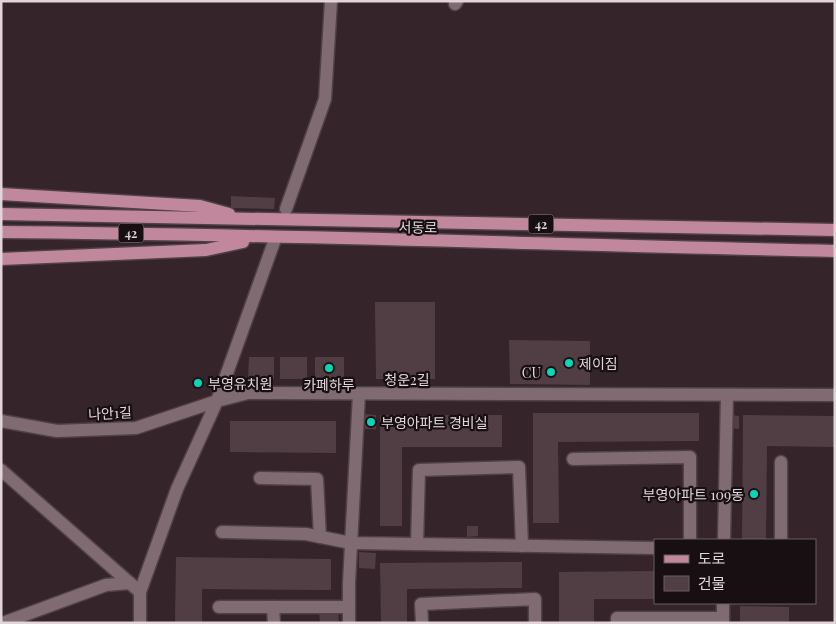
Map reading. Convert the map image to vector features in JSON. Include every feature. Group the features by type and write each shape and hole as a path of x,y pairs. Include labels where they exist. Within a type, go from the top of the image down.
{"main road":[{"path":"1,194 200,206 248,219"},
{"name":"서동로","path":"1,214 835,230"},
{"name":"서동로","path":"1,232 162,234 260,238 835,251"},
{"path":"1,259 206,250 260,238"}],"street":[{"path":"286,209 325,99 331,1"},
{"path":"140,623 135,587 217,400 274,242"},
{"name":"청운2길","path":"217,400 248,393 835,395"},
{"path":"348,623 359,394"},
{"path":"724,539 727,395"},
{"name":"나안1길","path":"1,421 57,431 136,428 217,400"},
{"path":"573,459 690,457 690,539"},
{"path":"781,462 781,539"},
{"path":"417,544 419,470 519,467 522,546"},
{"path":"1,470 135,587"},
{"path":"260,478 317,479 320,537"},
{"path":"222,532 306,534 351,543 654,548"},
{"path":"3,623 50,604 106,585 135,587"},
{"path":"422,623 422,604 535,600 535,623"},
{"path":"617,623 617,618 723,620 723,604"},
{"path":"219,606 349,606"},
{"path":"273,606 274,623"}],"building":[{"path":"231,196 275,198 274,209 231,208"},
{"path":"375,302 435,302 435,379 376,379"},
{"path":"509,340 590,341 590,385 510,384"},
{"path":"249,357 274,357 274,379 248,379"},
{"path":"280,357 307,357 307,379 280,379"},
{"path":"315,357 344,357 344,380 315,380"},
{"path":"533,413 699,413 699,441 558,442 559,523 533,523"},
{"name":"부영아파트 경비실","path":"365,414 376,415 376,429 365,429"},
{"path":"380,415 502,415 502,447 402,447 402,526 380,526"},
{"path":"730,415 739,416 739,429 730,428"},
{"name":"부영아파트 109동","path":"743,415 835,416 835,447 767,446 766,539 742,539"},
{"path":"230,421 336,421 336,453 230,452"},
{"path":"467,526 478,526 478,536 467,537"},
{"path":"359,552 376,553 375,569 359,568"},
{"path":"176,557 331,559 331,590 202,589 202,623 175,623"},
{"path":"522,562 522,588 407,589 407,623 381,623 380,563"},
{"path":"654,571 654,599 594,599 594,623 559,623 559,572"},
{"path":"740,606 789,607 789,623 740,623"},
{"path":"319,610 338,610 339,623 320,623"}],"place":[{"name":"제이짐","path":"569,363"},
{"name":"카페하루","path":"329,368"},
{"name":"CU","path":"551,372"},
{"name":"부영유치원","path":"198,383"},
{"name":"부영아파트 경비실","path":"371,422"},
{"name":"부영아파트 109동","path":"754,494"}]}
